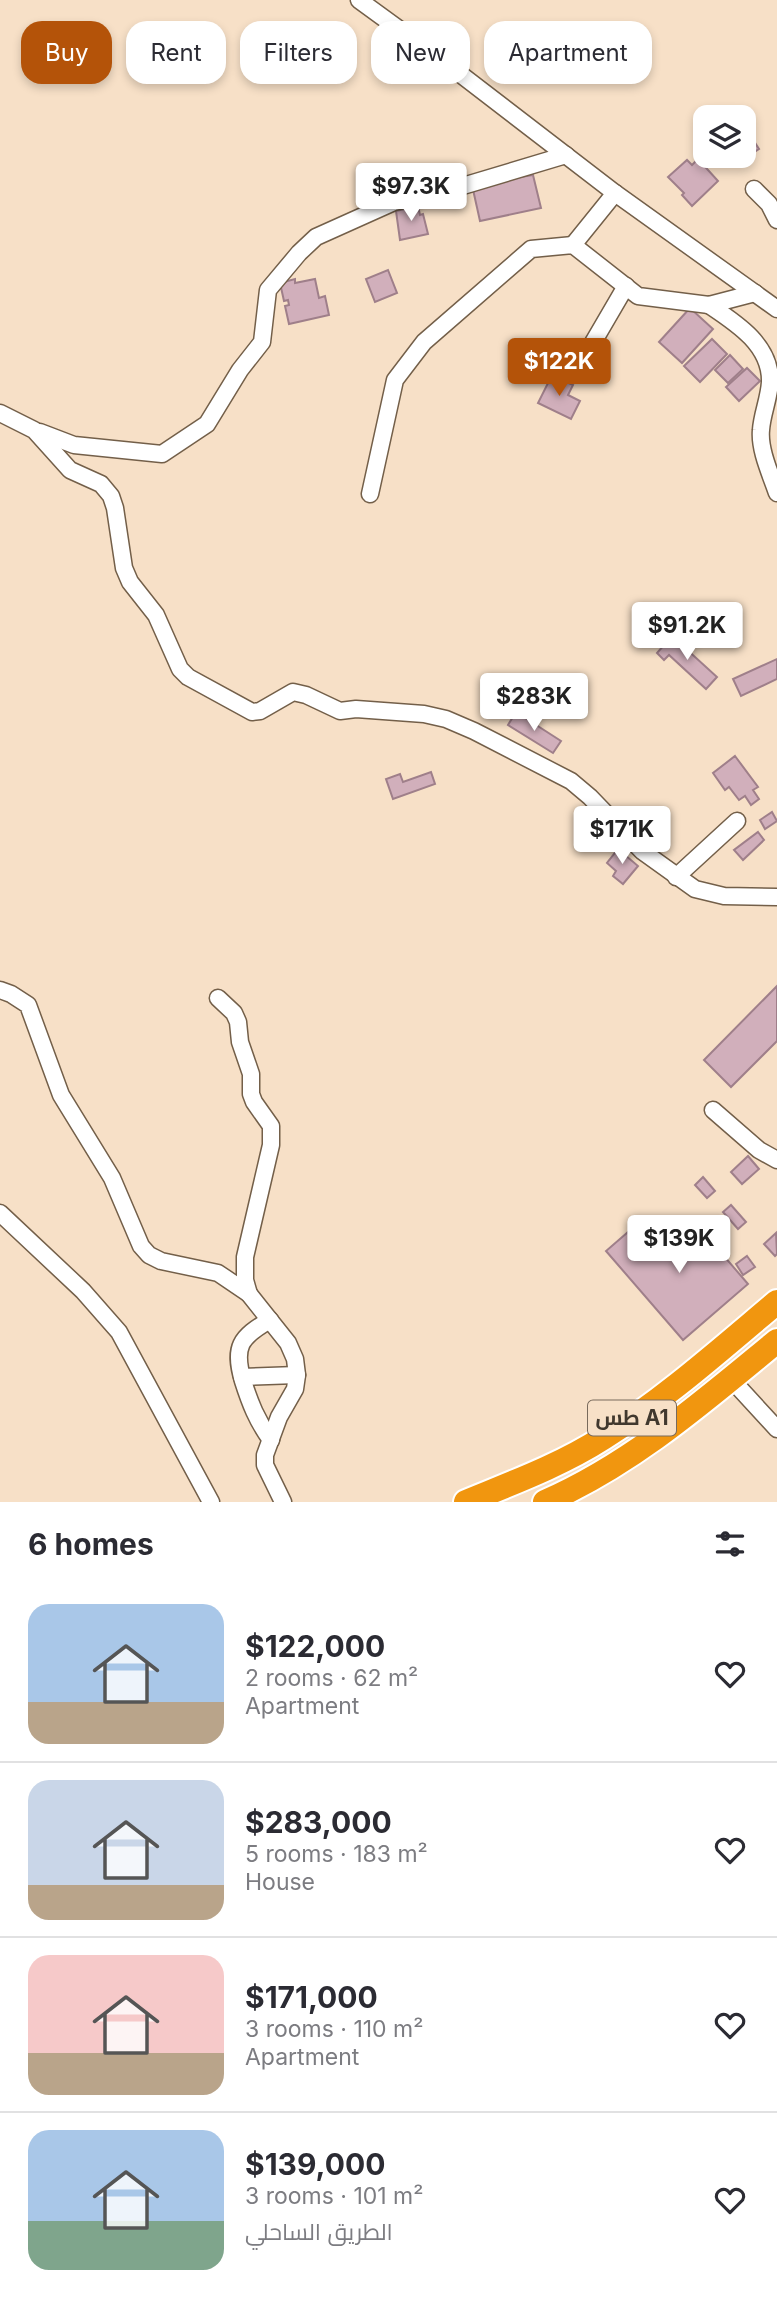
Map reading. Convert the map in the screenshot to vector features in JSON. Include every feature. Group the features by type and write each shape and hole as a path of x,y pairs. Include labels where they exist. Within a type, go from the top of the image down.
{"highway":[{"name":"طس A1","path":"466,1502 544,1470 601,1439 698,1368 777,1302"},
{"name":"طس A1","path":"545,1502 628,1457 732,1379 777,1341"}],"street":[{"path":"359,0 615,193 777,309"},
{"path":"0,413 34,430 74,445 162,454 207,424 240,370 262,342 268,290 316,237 394,202 456,188 566,155"},
{"path":"754,189 769,205 777,220"},
{"path":"573,245 615,193"},
{"path":"370,494 395,380 424,342 531,249 573,245 638,296 709,305 755,293"},
{"path":"578,370 626,286"},
{"path":"709,305 738,325 761,348 770,379 760,433 767,466 777,493"},
{"path":"34,430 70,470 100,484 111,496 124,568 130,582 156,615 180,669 188,677 252,712 260,711 293,692 340,711 356,709 424,714 446,719 571,781 642,851 695,889 708,894 777,898"},
{"path":"676,877 737,821"},
{"path":"0,990 23,1001 31,1010 61,1095 112,1178 141,1246 149,1255 161,1261 218,1273 249,1294 288,1343 295,1359 295,1389 279,1417 265,1455 265,1465 283,1502"},
{"path":"218,998 234,1013 240,1042 248,1062 251,1094 272,1131 245,1257 245,1280 249,1294"},
{"path":"713,1110 759,1150 777,1160"},
{"path":"0,1213 83,1291 119,1332 211,1502"},
{"path":"270,1320 250,1331 237,1355 238,1369 248,1402 271,1440"},
{"path":"242,1377 297,1374"},
{"path":"732,1379 777,1429"}],"building":[{"path":"687,160 693,168 706,168 718,181 692,206 682,195 684,193 668,177"},
{"path":"533,175 541,208 480,221 472,185"},
{"path":"418,206 428,234 400,240 396,211"},
{"path":"388,270 397,293 375,302 366,279"},
{"path":"295,279 295,283 315,279 319,298 325,296 329,315 289,324 285,306 289,305 288,300 284,301 280,283"},
{"path":"690,308 713,329 682,363 659,342"},
{"path":"712,339 727,354 700,382 684,366"},
{"path":"730,355 743,369 728,383 715,370"},
{"path":"747,368 760,381 739,401 726,387"},
{"path":"552,375 573,385 568,395 580,401 571,419 538,403"},
{"path":"672,636 717,677 706,689 669,655 664,660 657,653"},
{"path":"777,659 777,679 741,696 733,679"},
{"path":"516,712 561,741 553,753 508,725"},
{"path":"735,756 758,787 753,790 759,799 751,805 745,796 739,800 729,787 725,790 713,773"},
{"path":"431,772 435,784 393,799 386,779 400,774 403,782"},
{"path":"772,812 777,821 765,829 760,820"},
{"path":"758,832 764,840 743,860 734,850"},
{"path":"618,849 638,866 623,884 613,876 616,871 607,863"},
{"path":"777,986 777,1041 731,1087 704,1060"},
{"path":"748,1156 759,1169 742,1184 731,1172"},
{"path":"703,1177 715,1191 707,1198 695,1185"},
{"path":"731,1205 746,1222 738,1229 723,1212"},
{"path":"692,1219 748,1284 683,1340 606,1251 635,1226 656,1250"},
{"path":"776,1233 777,1254 775,1256 764,1244"},
{"path":"747,1256 755,1267 743,1275 736,1264"}]}
